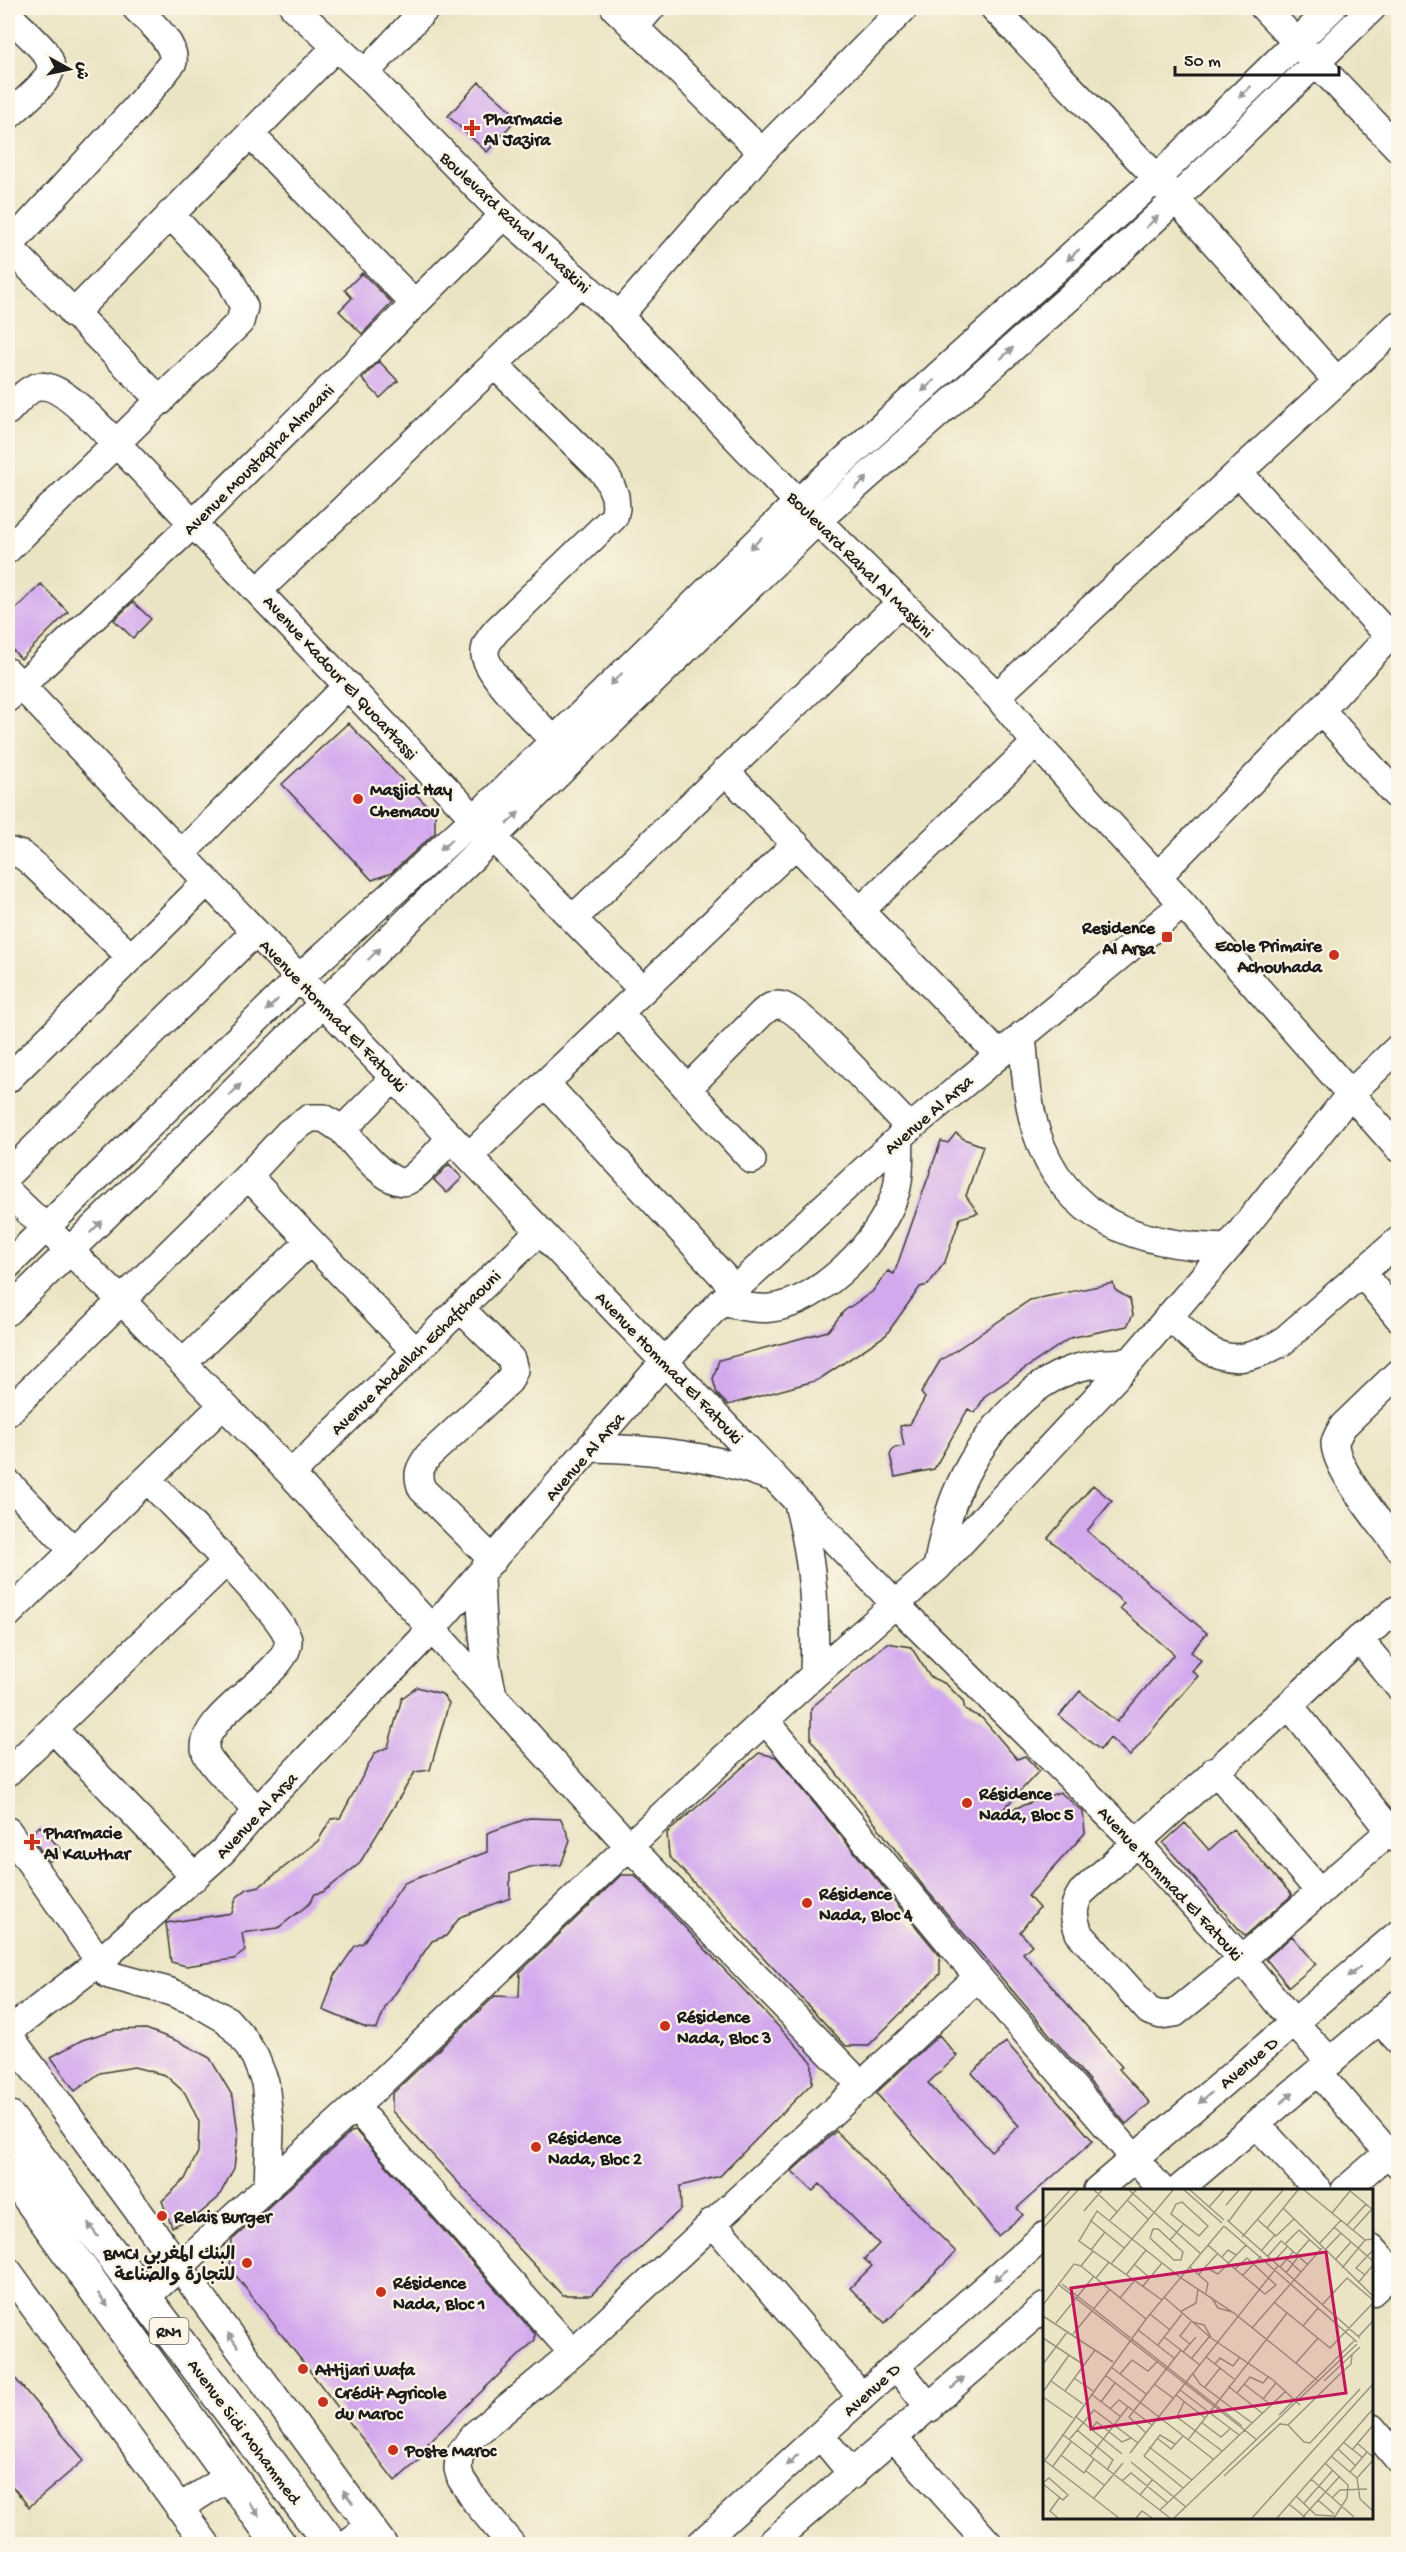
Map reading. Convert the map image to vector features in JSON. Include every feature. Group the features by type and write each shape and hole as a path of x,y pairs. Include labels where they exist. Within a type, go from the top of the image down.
{"main road":[{"name":"Avenue Sidi Mohammed","path":"8,2117 331,2544"},
{"name":"Avenue Sidi Mohammed","path":"8,2168 279,2544"}],"street":[{"path":"136,8 168,44 173,54 173,62 135,109 8,247 160,401"},
{"name":"Boulevard Rahal Al Maskini","path":"294,8 365,73 504,215 619,316 798,502 997,696 1036,743 1158,876 1398,1148"},
{"path":"365,73 426,8"},
{"path":"615,8 762,153"},
{"path":"634,28 651,8"},
{"path":"619,316 762,153 904,8"},
{"path":"994,8 1157,178 1337,381"},
{"path":"1264,8 1398,148"},
{"path":"8,1311 323,1003 484,828 554,740 798,502 1157,178 1332,8"},
{"path":"8,1265 299,978 572,760 817,521 1087,282 1176,200 1372,8"},
{"path":"8,15 47,54 51,69 47,80 8,116"},
{"path":"73,314 336,47"},
{"path":"250,135 414,303"},
{"path":"8,549 240,322 244,307 230,279 170,214"},
{"name":"Avenue Moustapha Almaani","path":"12,685 194,523 504,215"},
{"path":"259,590 579,283"},
{"path":"997,696 1398,325"},
{"path":"494,364 593,461 609,482 615,496 614,517 497,630 486,645 485,654 497,678 572,760"},
{"name":"Avenue Kadour El Quoartassi","path":"8,411 38,386 49,387 62,394 117,444 484,828 643,990"},
{"path":"1158,876 1394,632 1239,473"},
{"path":"574,918 900,603"},
{"name":"Avenue Hommad El Fatouki","path":"12,685 181,854 895,1604 1137,1843 1242,1959 1294,2024 1393,2158"},
{"path":"181,854 348,685"},
{"path":"1321,710 1397,792"},
{"path":"860,911 1036,743"},
{"path":"725,771 998,1054"},
{"path":"8,1412 248,1176 289,1132 310,1118 324,1118 342,1131 388,1178 399,1182 410,1179 460,1147 545,1083 796,844"},
{"path":"8,851 22,855 31,862 131,957"},
{"path":"8,1079 207,882"},
{"name":"Avenue Al Arsa","path":"8,2033 99,1962 223,1851 258,1810 432,1629 592,1448 664,1362 728,1296 905,1132 1183,904"},
{"path":"8,1174 255,932"},
{"path":"545,1083 728,1296 759,1309 790,1304 820,1288 854,1258 874,1236 892,1203 899,1176 905,1132 804,1020 782,1005 773,1006 762,1013 687,1089"},
{"path":"619,1013 752,1160"},
{"path":"1022,1035 1035,1129 1048,1161 1069,1192 1081,1205 1107,1224 1136,1235 1178,1245 1228,1248"},
{"path":"145,2298 355,2107 628,1846 814,1675 937,1568 1130,1362 1228,1248 1351,1093 1398,1048"},
{"path":"342,1131 394,1078"},
{"path":"248,1176 416,1352"},
{"path":"8,1192 121,1300 291,1474 628,1846 862,2086"},
{"name":"Avenue Abdellah Echafchaouni","path":"291,1474 539,1231"},
{"path":"183,1363 310,1241"},
{"path":"1169,1316 1207,1351 1214,1354 1245,1358 1266,1352 1282,1342 1398,1241"},
{"path":"1362,1272 1398,1317"},
{"path":"460,1308 511,1359 514,1370 509,1381 428,1456 419,1468 417,1477 422,1489 487,1567 481,1626 486,1668 494,1698"},
{"path":"937,1568 952,1505 968,1468 986,1441 1010,1414 1034,1391 1058,1375 1089,1365 1130,1362"},
{"path":"1398,1373 1343,1426 1336,1437 1335,1445 1344,1472 1390,1513 1398,1547"},
{"path":"8,1614 223,1405"},
{"path":"592,1448 618,1448 697,1456 733,1463 775,1478"},
{"path":"147,1479 226,1562 288,1635 289,1645 283,1658 221,1718 210,1733 206,1748 207,1755 217,1768 258,1810"},
{"path":"8,1483 73,1550"},
{"path":"797,1501 813,1574 814,1675"},
{"path":"8,1772 226,1562"},
{"path":"1289,1705 1396,1831 1175,2013 1155,2014 1141,2004 1079,1933 1073,1908 1081,1893 1359,1639 1398,1609"},
{"path":"1359,1639 1398,1686"},
{"path":"766,1721 978,1977 1161,2189"},
{"path":"52,1729 195,1878"},
{"path":"1215,1770 1320,1892"},
{"path":"8,1831 109,1975 168,1990 206,2006 227,2020 243,2038 258,2064 268,2104 270,2128 268,2187"},
{"name":"Avenue D","path":"1098,2189 1398,1934"},
{"path":"510,2544 476,2502 461,2479 458,2469 459,2456 473,2436 573,2353 978,1977"},
{"path":"1179,2189 1389,2012 1398,2040"},
{"path":"8,2033 376,2536 346,2544"},
{"path":"355,2107 573,2353"},
{"path":"1256,2124 1317,2189"},
{"path":"1346,2189 1393,2158"},
{"path":"712,2223 862,2397"},
{"name":"Avenue D","path":"699,2544 1043,2237"},
{"path":"1373,2250 1396,2270 1373,2290"},
{"path":"8,2271 206,2544"},
{"path":"770,2544 895,2439 1043,2308"},
{"path":"897,2366 930,2408"},
{"path":"1373,2430 1398,2459"},
{"path":"820,2435 853,2475"},
{"path":"895,2439 989,2544"},
{"path":"179,2508 230,2476"}],"building":[{"path":"479,82 518,117 487,152 448,116"},
{"path":"362,273 392,303 362,334 339,311 352,298 345,290"},
{"path":"379,361 398,381 380,398 362,379"},
{"path":"41,584 68,612 21,659 8,645 8,617"},
{"path":"133,602 151,619 133,638 114,620"},
{"name":"Masjid Hay Chemaou","path":"348,723 435,814 435,833 391,873 372,880 282,784"},
{"path":"956,1133 964,1139 983,1146 966,1196 978,1213 960,1218 945,1262 928,1285 920,1287 886,1335 818,1380 728,1405 717,1394 713,1379 719,1360 828,1331 844,1311 872,1292 888,1271 894,1274 941,1141 948,1143"},
{"path":"449,1164 462,1178 447,1193 434,1180"},
{"path":"1113,1283 1115,1290 1130,1299 1133,1315 1127,1326 1070,1338 985,1396 975,1413 968,1409 934,1469 895,1477 890,1455 894,1448 904,1446 900,1426 910,1424 925,1398 921,1393 940,1361 1030,1300"},
{"path":"1093,1485 1112,1501 1087,1531 1207,1633 1191,1652 1201,1660 1192,1671 1198,1676 1130,1756 1110,1738 1100,1750 1059,1716 1080,1691 1117,1722 1174,1654 1120,1608 1124,1603 1048,1538"},
{"name":"Résidence Nada, Bloc 5","path":"887,1643 911,1647 930,1677 946,1684 963,1701 965,1710 982,1718 1017,1759 1025,1756 1039,1771 999,1814 1060,1792 1083,1812 1085,1833 1028,1896 1039,1908 1020,1932 1032,1945 1023,1953 1122,2067 1119,2069 1150,2103 1126,2124 924,1887 811,1740 811,1708"},
{"path":"417,1687 442,1694 449,1703 430,1770 415,1772 359,1864 323,1892 315,1894 309,1904 278,1928 242,1933 245,1951 234,1959 186,1966 171,1962 166,1923 232,1913 236,1898 247,1889 260,1886 318,1841 331,1819 340,1818 375,1753 388,1747 402,1698"},
{"name":"Résidence Nada, Bloc 4","path":"759,1753 776,1757 940,1956 940,1974 868,2046 846,2046 669,1856 667,1833"},
{"path":"529,1818 561,1819 570,1840 561,1865 530,1867 510,1874 510,1898 460,1917 446,1936 432,1941 385,2008 377,2029 366,2028 323,2010 335,1975 355,1946 363,1943 404,1883 487,1852 487,1833"},
{"path":"1185,1823 1209,1850 1233,1829 1292,1895 1245,1936 1163,1843"},
{"path":"40,1826 62,1851 49,1862 30,1835"},
{"path":"621,1875 635,1875 812,2062 812,2083 720,2176 680,2186 681,2209 591,2295 562,2295 392,2111 392,2094 495,1996 519,1997 520,1972"},
{"path":"1292,1936 1316,1964 1289,1987 1266,1959"},
{"path":"146,2029 180,2042 210,2058 233,2097 238,2133 234,2168 218,2198 198,2215 172,2227 162,2201 185,2179 198,2152 199,2122 185,2093 165,2075 134,2067 100,2073 75,2091 51,2057 82,2040 114,2030"},
{"path":"939,2035 957,2056 928,2083 991,2151 1019,2126 972,2073 1006,2042 1093,2141 1017,2208 1023,2215 998,2236 955,2182 876,2093"},
{"name":"Résidence Nada, Bloc 1","path":"356,2131 535,2334 535,2340 428,2443 432,2449 395,2481 230,2268 232,2240 351,2132"},
{"path":"836,2131 956,2252 885,2323 850,2288 872,2266 864,2259 879,2244 820,2184 813,2191 792,2171"},
{"path":"8,2370 84,2460 29,2507 8,2481"}],"place":[{"name":"Pharmacie Al Jazira","path":"472,128"},
{"name":"Masjid Hay Chemaou","path":"358,799"},
{"name":"Residence Al Arsa","path":"1167,937"},
{"name":"Ecole Primaire Achouhada","path":"1334,955"},
{"name":"Résidence Nada, Bloc 5","path":"967,1803"},
{"name":"Pharmacie Al Kawthar","path":"32,1842"},
{"name":"Résidence Nada, Bloc 4","path":"807,1903"},
{"name":"Résidence Nada, Bloc 3","path":"665,2026"},
{"name":"Résidence Nada, Bloc 2","path":"536,2147"},
{"name":"Relais Burger","path":"162,2216"},
{"name":"BMCI البنك المغربي للتجارة والصناعة","path":"247,2263"},
{"name":"Résidence Nada, Bloc 1","path":"381,2292"},
{"name":"Attijari Wafa","path":"303,2369"},
{"name":"Crédit Agricole du Maroc","path":"323,2402"},
{"name":"Poste Maroc","path":"393,2450"}]}
